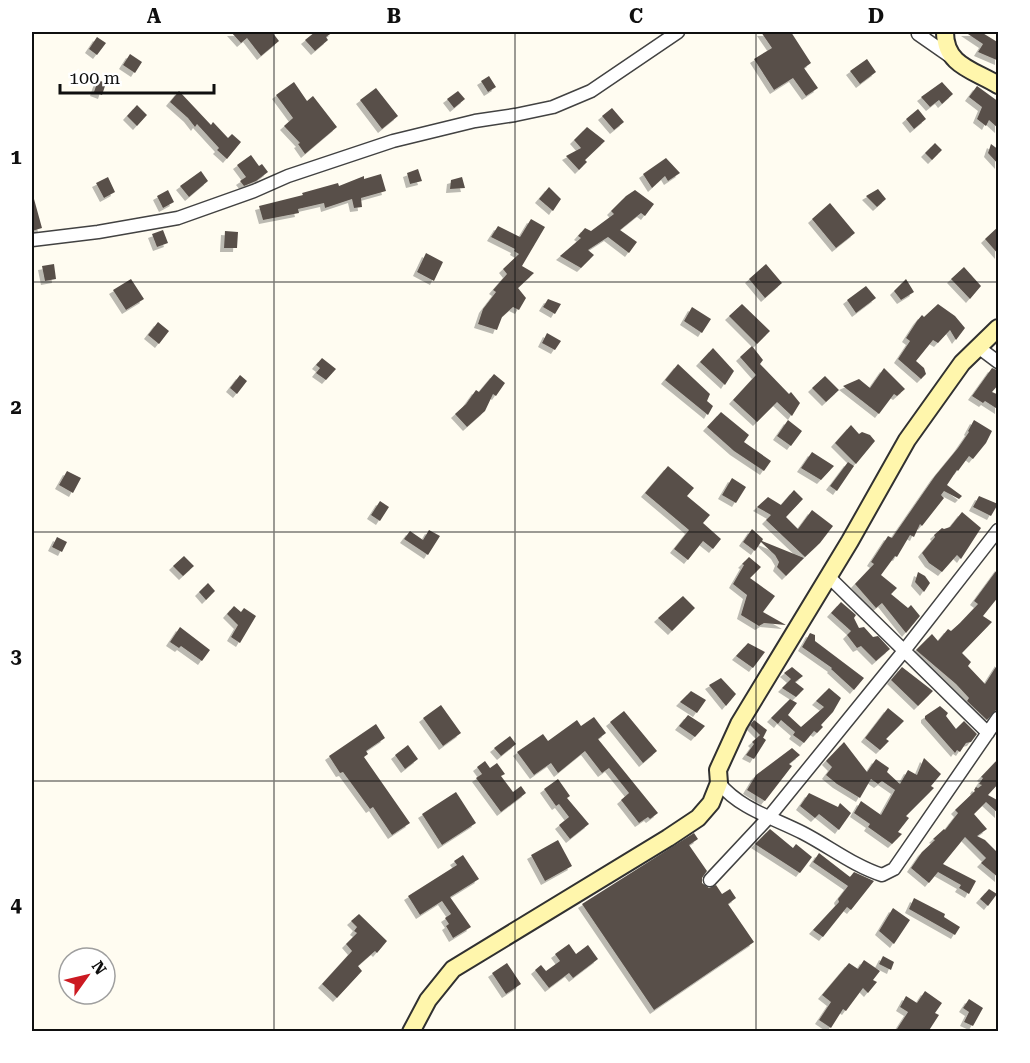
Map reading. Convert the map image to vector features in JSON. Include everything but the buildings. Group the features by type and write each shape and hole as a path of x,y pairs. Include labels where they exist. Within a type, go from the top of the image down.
{"street":[{"path":"32,240 98,232 178,218 254,191 288,176 393,141 475,121 553,107 591,91 678,32"},
{"path":"919,32 951,57 999,85"},
{"path":"945,32 945,41 951,57"},
{"path":"411,1032 428,1000 453,969 588,888 698,818 711,803 719,783 718,770 739,724 829,577 908,440 962,363 999,328"},
{"path":"978,347 999,362"},
{"path":"710,880 769,817 999,530"},
{"path":"829,577 988,733"},
{"path":"719,783 728,795 803,833 866,870 882,875 894,869 999,718"}]}
